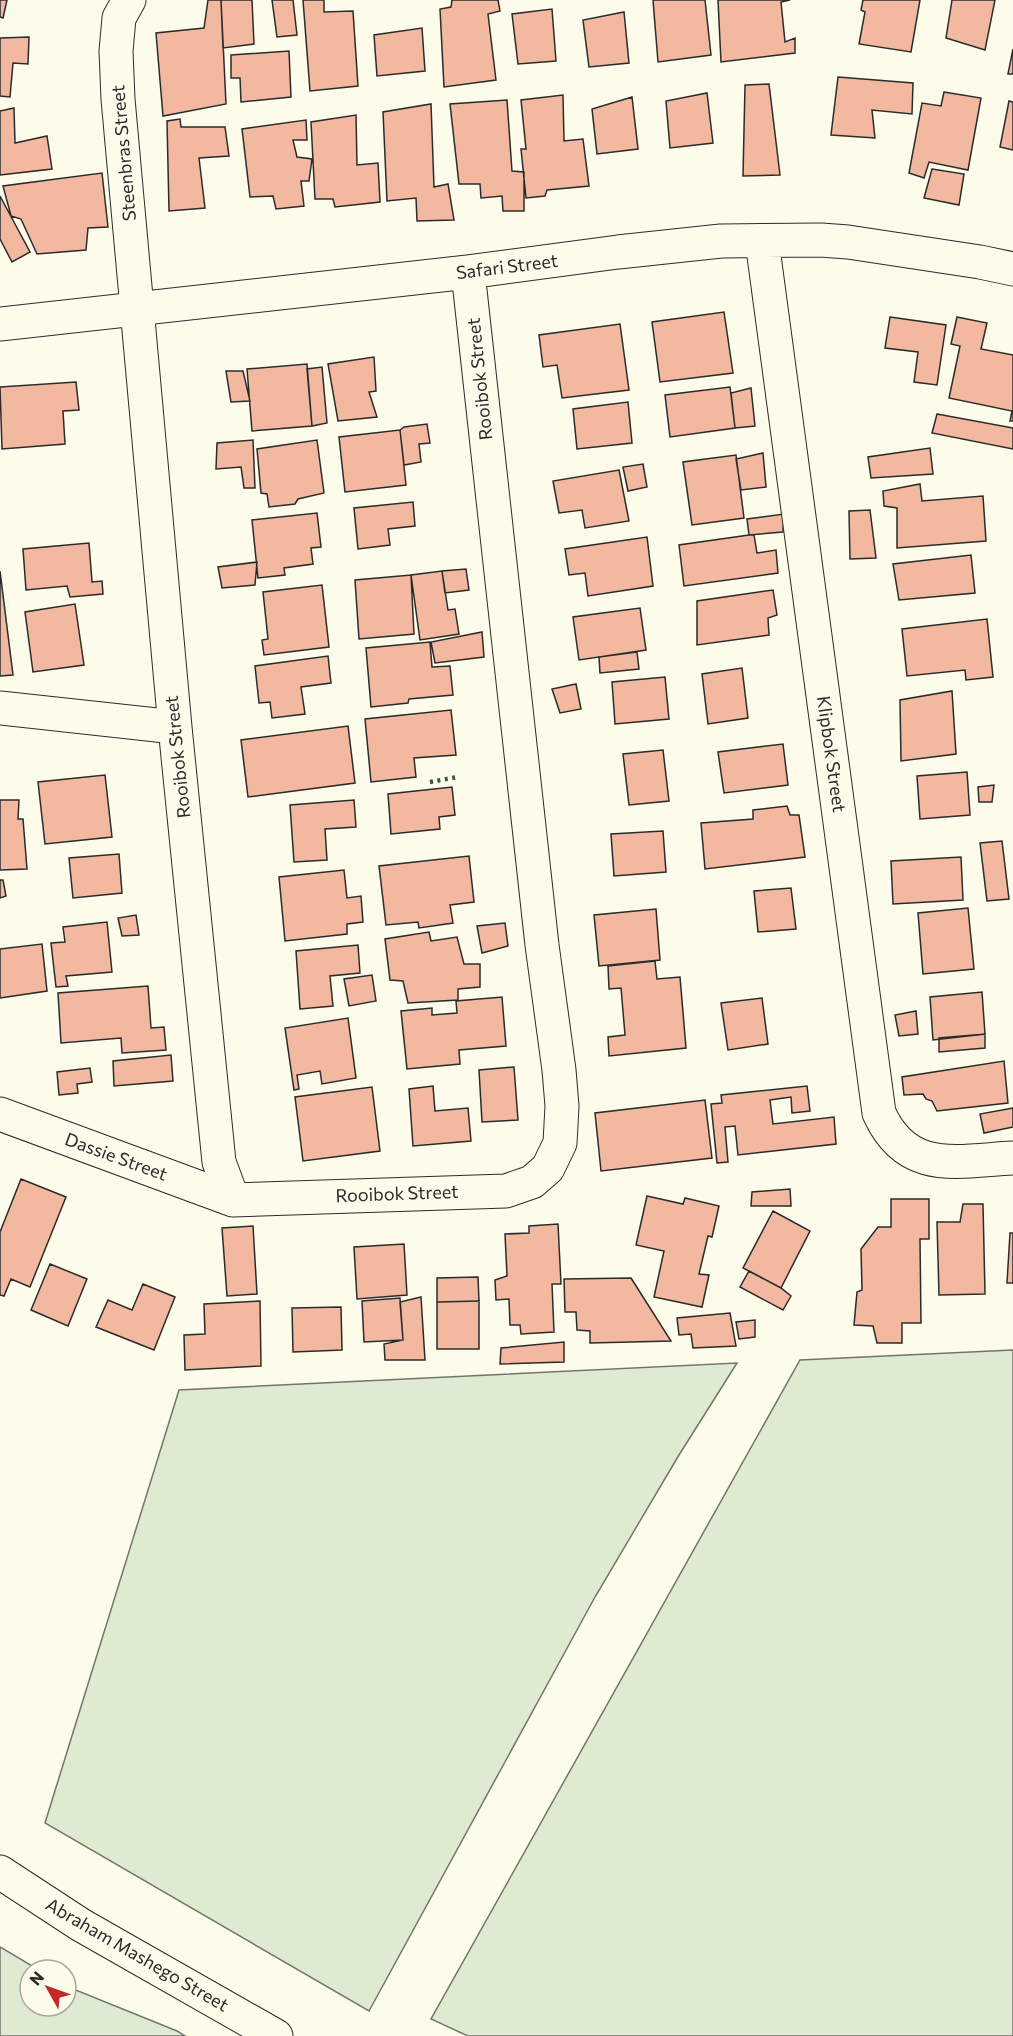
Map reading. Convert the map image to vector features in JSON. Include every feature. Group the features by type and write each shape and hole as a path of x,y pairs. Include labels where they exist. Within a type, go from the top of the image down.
{"street":[{"name":"Steenbras Street","path":"129,0 119,18 116,51 118,99 138,308"},
{"name":"Safari Street","path":"0,324 721,242 821,240 848,242 1013,269"},
{"name":"Klipbok Street","path":"762,242 879,1113 887,1131 900,1145 925,1159 944,1162 1013,1158"},
{"name":"Rooibok Street","path":"138,308 175,728 219,1162 233,1200 506,1191 532,1182 548,1168 560,1143 562,1106 542,945 468,272"},
{"path":"0,708 175,728"},
{"name":"Dassie Street","path":"0,1114 233,1200"},
{"name":"Abraham Mashego Street","path":"0,1872 81,1925 276,2036"}],"green space":[{"path":"1013,1350 1013,2036 468,2036 431,2019 800,1360"},
{"path":"737,1363 679,1455 595,1597 369,2011 45,1823 179,1390"},
{"path":"0,1947 19,1958 18,2018 78,2018 78,1991 185,2036 0,2036"}],"building":[{"path":"0,0 7,0 3,18 0,17"},
{"path":"208,0 221,0 226,104 163,116 156,33 204,28"},
{"path":"221,0 252,0 254,44 223,48"},
{"path":"272,0 293,0 297,35 277,37"},
{"path":"303,0 324,0 324,12 353,11 358,86 310,91"},
{"path":"452,0 498,0 500,11 488,14 496,80 444,87 440,9 451,7"},
{"path":"653,0 705,0 711,55 658,62"},
{"path":"718,0 790,0 781,2 785,42 795,38 795,53 721,62"},
{"path":"863,0 920,0 911,52 859,44 865,12 861,10"},
{"path":"952,0 995,0 985,50 946,38"},
{"path":"552,9 556,61 518,64 512,14"},
{"path":"624,12 629,63 589,67 583,20"},
{"path":"422,28 425,71 377,76 374,35"},
{"path":"29,37 28,64 13,63 10,97 0,96 0,38"},
{"path":"1013,49 1013,74 1008,74"},
{"path":"289,51 291,97 241,102 240,78 231,78 231,55"},
{"path":"838,77 913,83 912,114 872,110 875,138 831,135"},
{"path":"769,84 780,175 743,176 745,85"},
{"path":"944,92 981,98 968,170 929,162 924,178 909,173 922,103 941,106"},
{"path":"707,93 713,143 670,148 666,101"},
{"path":"563,95 564,141 583,139 589,186 547,190 545,196 526,198 521,149 526,149 521,100"},
{"path":"632,97 638,149 597,154 592,109"},
{"path":"507,100 512,171 524,172 524,211 503,211 502,196 481,198 480,184 459,184 450,104"},
{"path":"1009,101 1013,102 1013,150 1000,147"},
{"path":"431,104 434,187 448,184 454,220 417,221 416,198 387,201 383,112"},
{"path":"14,108 15,143 47,136 52,169 0,175 0,111"},
{"path":"356,115 357,165 378,163 380,202 335,207 333,199 315,199 311,122"},
{"path":"180,119 181,127 225,127 229,156 199,158 205,208 169,211 167,121"},
{"path":"306,120 307,140 293,140 297,157 312,159 309,181 301,181 304,206 276,209 273,196 250,197 242,129"},
{"path":"932,169 964,174 959,205 924,198"},
{"path":"102,173 108,227 88,228 86,250 37,254 21,219 11,216 3,186"},
{"path":"0,196 30,252 12,262 0,239"},
{"path":"724,312 733,373 660,382 652,322"},
{"path":"890,317 946,325 937,385 914,382 918,352 885,348"},
{"path":"957,317 987,323 981,349 1013,355 1013,421 1010,421 1012,411 949,398 960,346 951,344"},
{"path":"620,324 629,390 562,398 557,365 543,367 539,335"},
{"path":"374,357 376,391 369,392 377,417 338,421 328,364"},
{"path":"307,364 312,426 252,431 247,369"},
{"path":"322,367 327,423 312,426 307,369"},
{"path":"226,371 243,371 250,401 231,402"},
{"path":"76,382 79,410 63,411 65,444 2,449 0,387"},
{"path":"730,387 735,428 670,437 665,395"},
{"path":"751,388 755,426 735,428 731,393"},
{"path":"628,402 632,443 577,449 573,409"},
{"path":"937,414 1013,428 1013,449 932,433"},
{"path":"427,424 430,443 419,444 421,462 404,465 400,430 404,427"},
{"path":"400,430 406,485 345,492 339,437"},
{"path":"253,440 255,488 244,488 241,467 216,469 217,443"},
{"path":"317,440 324,493 298,499 295,504 269,507 267,494 261,493 257,449"},
{"path":"930,448 933,474 871,478 868,457"},
{"path":"763,453 766,487 741,490 736,459"},
{"path":"736,455 744,518 692,525 683,462"},
{"path":"643,464 647,487 628,491 623,467"},
{"path":"619,470 629,521 585,528 582,510 559,513 553,481"},
{"path":"920,484 922,501 983,496 986,541 897,548 897,508 884,506 883,491"},
{"path":"413,502 415,526 388,529 390,545 358,549 354,508"},
{"path":"870,510 876,558 850,559 849,511"},
{"path":"317,513 321,547 311,548 313,564 284,568 285,575 258,578 252,520"},
{"path":"784,514 783,532 749,535 747,519"},
{"path":"754,535 757,553 776,550 778,573 684,586 679,545"},
{"path":"647,537 653,586 588,596 585,573 569,575 565,549"},
{"path":"89,543 92,582 102,581 103,594 70,597 67,586 26,590 23,549"},
{"path":"971,555 975,593 899,600 893,564"},
{"path":"257,562 255,585 222,588 218,567"},
{"path":"466,569 469,590 445,593 442,571"},
{"path":"0,571 13,675 0,676"},
{"path":"442,571 448,610 455,609 459,634 420,640 411,575"},
{"path":"411,575 414,634 359,639 355,580"},
{"path":"322,585 329,647 264,655 262,640 268,639 263,592"},
{"path":"773,590 777,615 768,618 769,635 697,645 697,601"},
{"path":"75,604 84,665 33,672 25,612"},
{"path":"640,608 646,650 579,660 573,617"},
{"path":"987,619 993,677 966,680 965,670 907,676 902,629"},
{"path":"482,632 484,657 435,663 431,642"},
{"path":"430,642 432,667 450,666 453,695 409,699 408,703 371,707 366,648"},
{"path":"637,652 639,669 600,673 599,657"},
{"path":"328,656 331,683 301,687 305,714 272,718 270,702 259,703 255,666"},
{"path":"742,668 748,718 708,724 702,674"},
{"path":"665,677 669,719 615,724 612,682"},
{"path":"576,684 581,709 560,713 552,689"},
{"path":"952,691 956,754 901,761 900,700"},
{"path":"451,710 456,755 414,758 416,777 371,782 365,719"},
{"path":"348,726 355,783 248,797 241,740"},
{"path":"783,744 788,785 724,793 718,752"},
{"path":"663,750 669,801 629,805 623,754"},
{"path":"967,772 970,815 920,819 917,776"},
{"path":"105,775 112,837 45,844 38,782"},
{"path":"994,785 992,802 979,802 978,787"},
{"path":"452,787 455,815 439,817 440,829 391,834 388,794"},
{"path":"0,800 19,800 18,819 23,819 27,869 0,870"},
{"path":"354,800 356,827 325,829 327,860 294,862 290,805"},
{"path":"787,806 790,815 799,815 805,857 705,869 701,823 753,819 753,810"},
{"path":"663,831 666,872 614,876 611,834"},
{"path":"1002,841 1009,899 987,901 980,843"},
{"path":"119,854 122,893 73,898 69,858"},
{"path":"469,856 474,902 450,905 453,923 419,928 418,922 386,925 379,866"},
{"path":"961,857 963,900 893,904 891,861"},
{"path":"344,870 347,898 361,896 363,922 347,924 347,934 285,941 279,877"},
{"path":"0,880 3,880 6,896 0,898"},
{"path":"791,888 796,929 758,932 754,891"},
{"path":"968,908 974,969 923,974 918,913"},
{"path":"656,909 660,960 599,966 594,915"},
{"path":"136,915 139,935 122,936 118,918"},
{"path":"107,922 112,972 66,976 68,986 56,987 51,943 65,942 63,927"},
{"path":"505,923 508,946 482,953 477,926"},
{"path":"429,932 431,941 457,937 464,964 480,964 480,987 458,989 458,1000 408,1003 403,981 390,980 385,939"},
{"path":"42,944 47,991 0,998 0,949"},
{"path":"358,945 360,973 330,976 333,1006 300,1009 296,951"},
{"path":"655,961 657,979 680,977 686,1048 609,1056 608,1037 625,1035 621,988 609,989 608,966"},
{"path":"372,975 376,1001 349,1006 344,979"},
{"path":"148,986 151,1028 164,1027 166,1050 122,1053 121,1038 61,1043 58,993"},
{"path":"982,992 985,1034 933,1040 930,997"},
{"path":"502,997 506,1046 459,1050 460,1064 407,1069 401,1011 432,1008 432,1015 457,1013 456,1001"},
{"path":"762,998 768,1044 728,1050 721,1003"},
{"path":"916,1011 918,1034 899,1036 895,1015"},
{"path":"348,1018 356,1078 322,1084 320,1071 297,1075 299,1089 294,1090 285,1028"},
{"path":"985,1034 985,1048 939,1052 939,1038"},
{"path":"171,1055 173,1081 114,1086 113,1061"},
{"path":"1004,1061 1008,1103 937,1111 932,1101 926,1099 923,1094 904,1095 902,1077"},
{"path":"514,1067 518,1120 482,1122 479,1070"},
{"path":"90,1068 92,1082 77,1084 78,1093 59,1095 57,1072"},
{"path":"433,1086 435,1111 468,1108 471,1141 413,1146 409,1089"},
{"path":"807,1086 810,1111 792,1113 791,1097 770,1100 773,1124 834,1117 836,1144 738,1155 735,1126 725,1127 728,1162 717,1163 711,1104 722,1103 721,1095"},
{"path":"372,1087 380,1151 303,1161 295,1097"},
{"path":"705,1100 712,1158 601,1171 595,1113"},
{"path":"1013,1108 1013,1127 984,1133 980,1114"},
{"path":"21,1179 66,1197 30,1287 11,1279 4,1296 0,1295 0,1232"},
{"path":"790,1189 791,1206 751,1206 752,1192"},
{"path":"647,1196 683,1204 685,1198 719,1206 712,1237 708,1236 699,1274 709,1275 702,1307 654,1297 664,1251 636,1245"},
{"path":"891,1199 929,1199 929,1239 920,1239 921,1323 902,1323 902,1343 877,1343 873,1326 854,1325 857,1292 862,1290 861,1249 878,1227 891,1227"},
{"path":"963,1204 983,1204 985,1294 939,1295 937,1222 960,1222"},
{"path":"773,1211 810,1231 781,1288 743,1268"},
{"path":"558,1224 561,1284 552,1284 554,1332 521,1334 520,1325 510,1325 509,1299 496,1300 495,1280 507,1276 505,1234 529,1233 529,1226"},
{"path":"253,1226 257,1294 227,1296 222,1228"},
{"path":"1010,1233 1013,1233 1013,1283 1007,1283"},
{"path":"404,1244 407,1295 357,1299 354,1247"},
{"path":"50,1264 87,1279 68,1326 31,1310"},
{"path":"749,1271 791,1296 783,1310 740,1287"},
{"path":"478,1277 479,1301 437,1302 437,1278"},
{"path":"631,1278 671,1341 590,1343 590,1331 577,1330 576,1312 565,1312 564,1279"},
{"path":"143,1284 175,1297 154,1350 96,1327 108,1300 132,1310"},
{"path":"421,1297 425,1360 385,1360 384,1344 403,1340 400,1302"},
{"path":"400,1298 403,1340 364,1342 362,1301"},
{"path":"260,1301 261,1366 185,1370 184,1335 205,1334 204,1304"},
{"path":"479,1301 479,1349 437,1349 437,1302"},
{"path":"341,1307 342,1350 293,1352 292,1308"},
{"path":"730,1313 736,1346 693,1348 691,1334 679,1335 677,1318"},
{"path":"755,1320 755,1337 739,1339 736,1322"},
{"path":"564,1342 564,1362 500,1364 501,1348"}],"hedge":[{"path":"430,782 458,777"}]}
